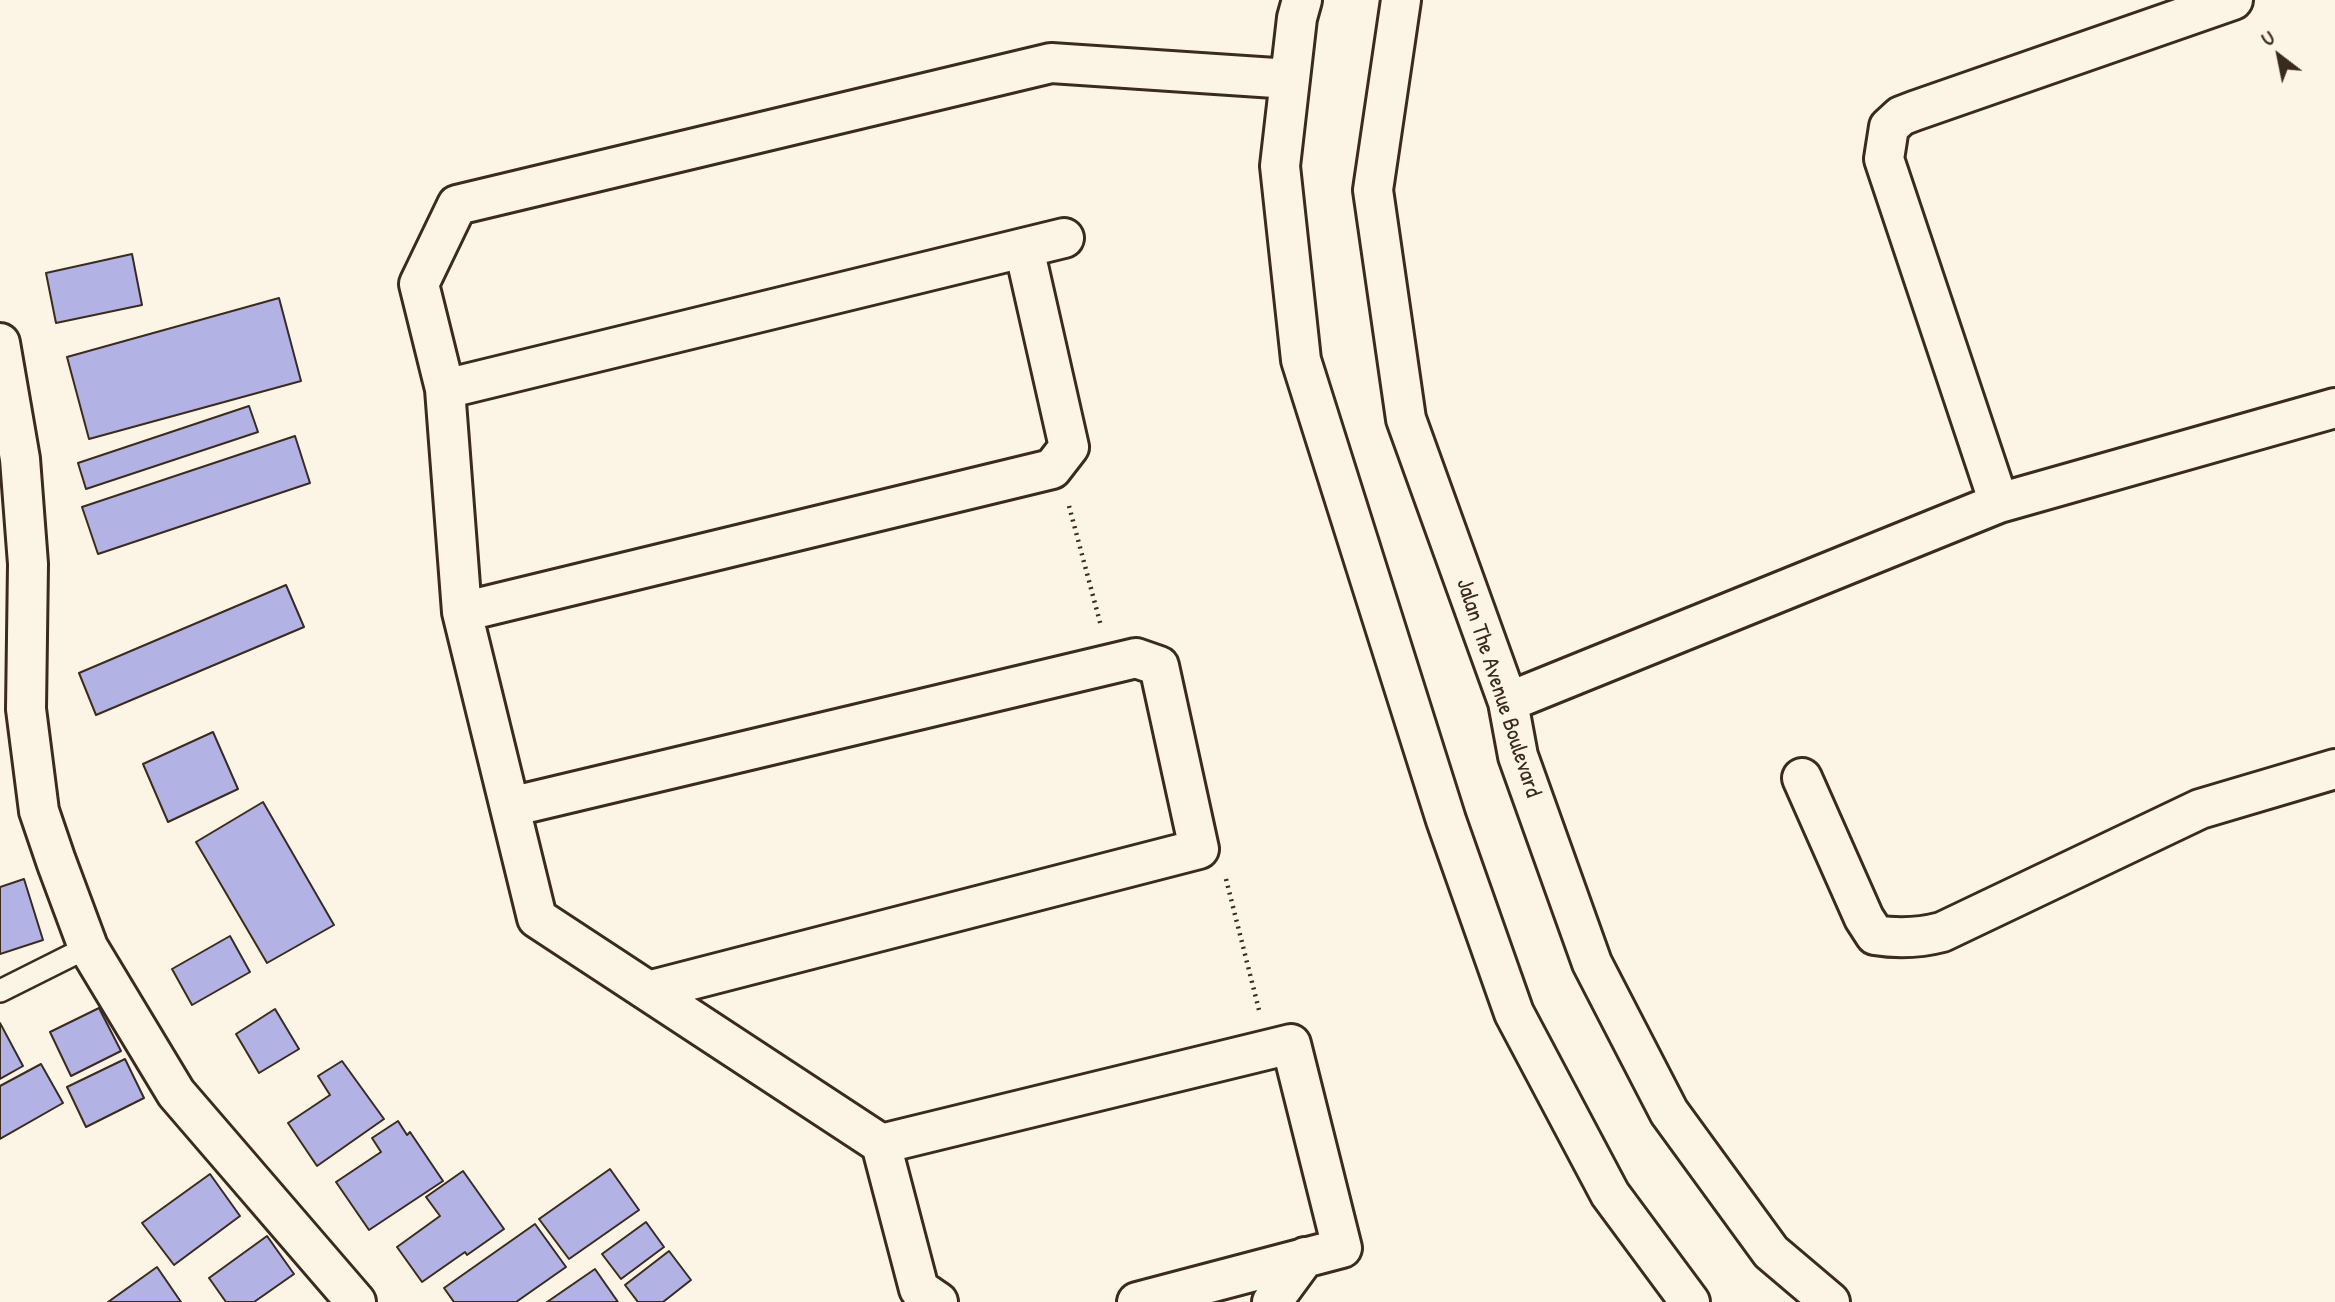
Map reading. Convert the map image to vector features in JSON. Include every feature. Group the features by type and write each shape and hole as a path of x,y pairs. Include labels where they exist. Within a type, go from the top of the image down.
{"street":[{"path":"1302,0 1297,18 1280,166 1301,360 1446,820 1514,1013 1610,1194 1690,1302"},
{"name":"Jalan The Avenue Boulevard","path":"1401,0 1373,190 1406,419 1508,702 1518,756 1592,963 1669,1112 1771,1252 1830,1302"},
{"path":"1999,503 1884,159 1889,127 1901,116 1914,111 2233,0"},
{"path":"938,1302 919,1289 881,1144 537,918 462,612 445,389 419,284 457,205 1051,63 1290,79"},
{"path":"445,389 1064,238"},
{"path":"462,612 1052,469 1069,447 1024,248"},
{"path":"0,343 20,459 28,564 26,709 39,811 88,947 176,1093 356,1302"},
{"path":"1508,702 1999,503 2335,408"},
{"path":"510,807 1136,658 1158,666 1199,849 648,991"},
{"path":"1802,778 1870,928 1875,934 1923,937 1942,932 2200,809 2335,769"},
{"path":"881,1144 1291,1044 1342,1248 1137,1302"},
{"path":"1272,1302 1305,1257"}],"lane":[{"path":"0,991 88,947"}],"path":[{"path":"1052,469 1063,485 1112,664"},
{"path":"1199,849 1223,864 1269,1050"}],"building":[{"path":"132,254 142,305 56,323 46,273"},
{"path":"279,298 301,381 89,439 67,357"},
{"path":"249,406 258,432 86,489 78,463"},
{"path":"295,436 310,483 98,554 82,507"},
{"path":"286,585 304,627 96,715 79,673"},
{"path":"213,732 238,789 168,822 143,764"},
{"path":"263,802 334,925 267,963 196,842"},
{"path":"24,879 43,940 0,954 0,887"},
{"path":"230,936 250,972 192,1005 172,969"},
{"path":"99,1008 121,1051 71,1076 50,1032"},
{"path":"275,1009 299,1049 259,1073 236,1034"},
{"path":"0,1023 23,1066 0,1079"},
{"path":"125,1059 144,1098 86,1127 67,1087"},
{"path":"342,1061 384,1119 317,1166 288,1123 330,1095 318,1076"},
{"path":"41,1064 63,1103 0,1139 0,1086"},
{"path":"398,1121 407,1135 410,1132 443,1181 369,1230 336,1182 381,1152 372,1138"},
{"path":"610,1169 639,1210 569,1259 539,1219"},
{"path":"463,1171 504,1229 422,1282 397,1247 440,1216 426,1197"},
{"path":"210,1174 240,1216 174,1265 142,1223"},
{"path":"646,1222 664,1247 621,1279 602,1254"},
{"path":"535,1224 566,1267 516,1302 454,1302 444,1288"},
{"path":"267,1236 294,1274 254,1302 226,1302 209,1278"},
{"path":"669,1251 691,1280 663,1302 638,1302 625,1285"},
{"path":"157,1267 181,1302 108,1302"},
{"path":"595,1269 618,1302 547,1302"}]}
